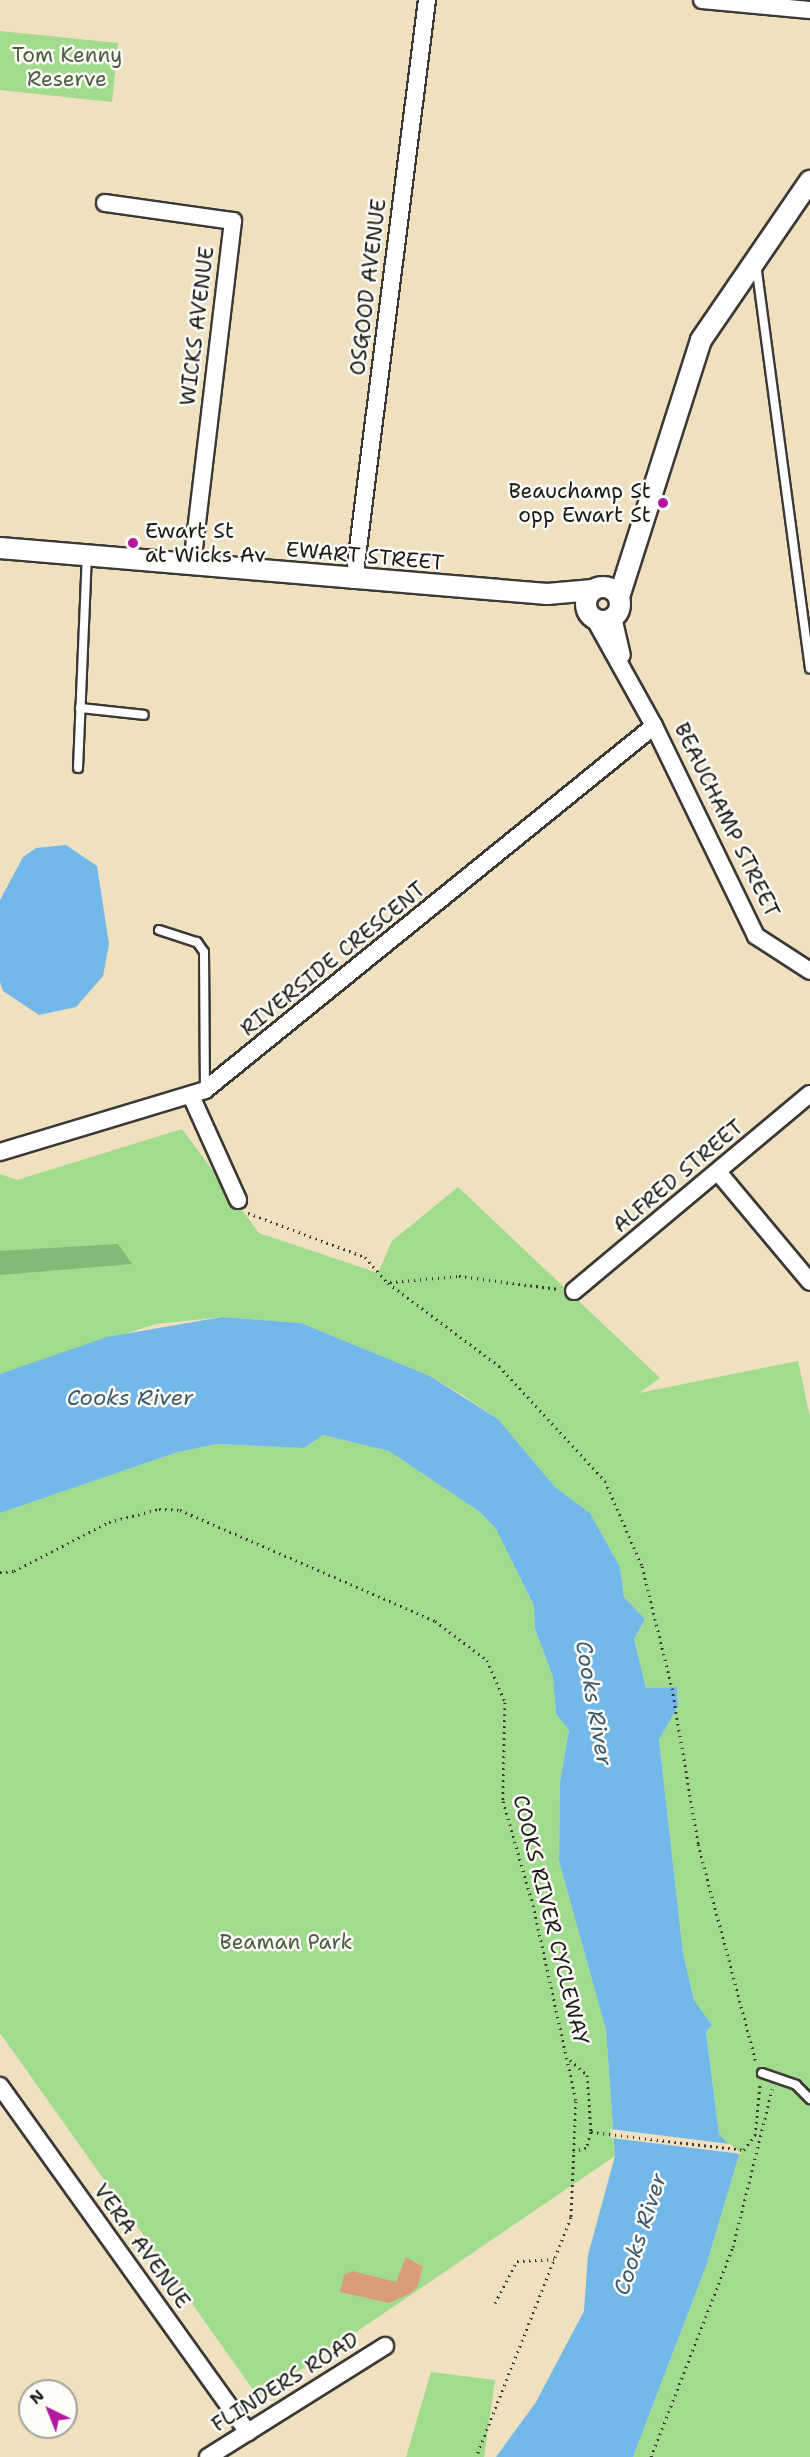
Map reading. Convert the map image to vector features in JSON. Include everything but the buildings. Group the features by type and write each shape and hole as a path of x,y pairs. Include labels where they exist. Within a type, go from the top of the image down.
{"street":[{"name":"OSGOOD AVENUE","path":"354,580 427,0"},
{"path":"702,0 810,10"},
{"name":"BEAUCHAMP STREET","path":"810,181 701,340 628,561 602,602 624,668 756,936 810,971"},
{"name":"WICKS AVENUE","path":"105,202 233,221 192,564"},
{"name":"EWART STREET","path":"0,548 354,580 547,594 602,602"},
{"name":"RIVERSIDE CRESCENT","path":"0,1152 198,1094 654,726"},
{"path":"198,1094 238,1200"},
{"name":"ALFRED STREET","path":"574,1291 810,1094"},
{"path":"718,1172 810,1282"},
{"name":"VERA AVENUE","path":"0,2086 248,2432"},
{"name":"FLINDERS ROAD","path":"208,2457 385,2346"}],"lane":[{"path":"756,260 810,668"},
{"path":"78,768 87,555"},
{"path":"80,708 144,715"},
{"path":"159,930 197,942 204,952 198,1094"},
{"path":"762,2073 796,2085 810,2099"}],"path":[{"path":"238,1200 252,1218 365,1257 388,1283 499,1366 605,1481 642,1566 672,1688 698,1844 753,2059 762,2073 755,2135 744,2150 591,2132"},
{"path":"388,1283 459,1276 574,1291"},
{"name":"COOKS RIVER CYCLEWAY","path":"0,1572 14,1571 109,1522 159,1509 180,1510 463,1638 487,1660 505,1702 503,1801 570,2060 576,2102 571,2217 476,2457"},
{"path":"570,2060 587,2075 591,2132 586,2148 573,2151"},
{"path":"651,2457 733,2247 774,2077"},
{"path":"495,2303 517,2261 556,2259"}],"green space":[{"name":"Tom Kenny Reserve","path":"0,31 118,43 112,102 0,90"},
{"path":"182,1129 259,1233 378,1273 392,1241 458,1187 660,1378 639,1393 798,1361 810,1417 810,2457 633,2457 706,2266 739,2155 719,2134 706,2032 712,2025 694,2000 683,1953 659,1740 678,1706 677,1687 646,1688 634,1639 645,1619 624,1597 620,1567 590,1513 555,1487 498,1419 464,1396 430,1376 301,1323 222,1317 156,1324 0,1374 0,1174 17,1180"},
{"path":"118,1244 132,1264 0,1275 0,1251"},
{"name":"Beaman Park","path":"323,1435 389,1451 480,1512 496,1529 534,1606 535,1629 553,1677 556,1714 569,1730 560,1782 559,1861 606,2030 615,2156 259,2398 0,2033 0,1513 178,1452 217,1444 304,1448"},
{"path":"431,2372 495,2380 484,2457 406,2457"}],"water":[{"path":"66,845 97,866 109,944 103,976 76,1007 39,1015 3,991 0,982 0,900 23,857 36,848"},
{"name":"Cooks River","path":"222,1317 301,1323 430,1376 498,1419 555,1487 590,1513 620,1567 624,1597 645,1619 634,1639 646,1688 677,1687 678,1706 659,1740 683,1953 694,2000 712,2025 706,2032 719,2134 739,2155 706,2266 633,2457 496,2457 536,2402 584,2311 588,2255 615,2156 606,2030 559,1861 560,1782 569,1730 556,1714 553,1677 535,1629 534,1606 496,1529 480,1512 389,1451 323,1435 304,1448 217,1444 178,1452 0,1513 0,1374 107,1337"}],"pier":[{"path":"610,2129 730,2144 742,2154 611,2138"}],"place":[{"name":"Beauchamp St opp Ewart St","path":"663,503"},
{"name":"Ewart St at Wicks Av","path":"133,543"}]}
